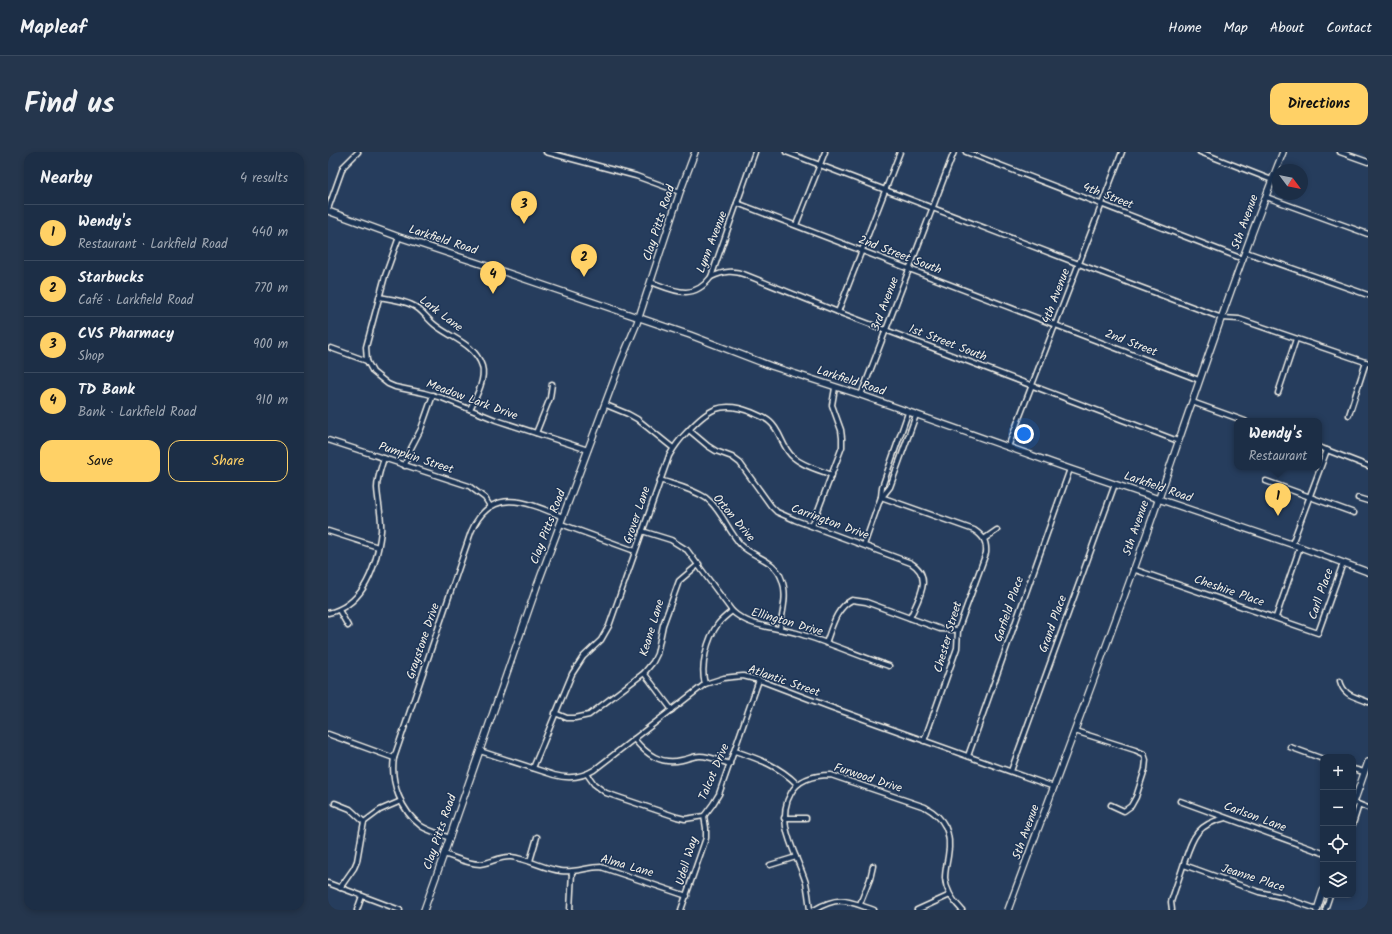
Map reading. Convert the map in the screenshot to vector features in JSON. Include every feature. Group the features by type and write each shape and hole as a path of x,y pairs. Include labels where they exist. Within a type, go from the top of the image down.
{"street":[{"path":"328,210 343,168 358,152"},
{"path":"546,152 636,176 680,192"},
{"name":"Clay Pitts Road","path":"424,910 537,586 638,318 695,152"},
{"name":"Lynn Avenue","path":"651,282 686,293 699,289 712,276 755,152"},
{"path":"786,152 1222,318 1239,319 1367,363 1349,415"},
{"path":"796,225 825,152"},
{"path":"838,312 900,152"},
{"name":"3rd Avenue","path":"861,395 954,152"},
{"name":"4th Street","path":"966,152 1243,259"},
{"name":"4th Avenue","path":"1008,447 1122,152"},
{"path":"1200,152 1272,180"},
{"name":"5th Avenue","path":"1278,164 1283,152"},
{"path":"1340,152 1368,162"},
{"name":"5th Avenue","path":"1008,910 1075,731 1199,380 1272,180"},
{"path":"1266,197 1368,234"},
{"name":"2nd Street South","path":"737,203 1056,325"},
{"name":"Larkfield Road","path":"328,210 399,237 479,263 690,336 771,366 835,388 861,395 1070,469 1292,544 1368,572"},
{"path":"330,348 367,361 366,347 385,276 399,237"},
{"path":"1246,252 1368,295"},
{"name":"1st Street South","path":"712,276 727,271 737,272 838,312 1178,441"},
{"name":"Lark Lane","path":"379,297 412,305 420,310 433,324 468,345 474,352 482,366 482,375 470,409"},
{"name":"2nd Street","path":"1056,325 1199,380"},
{"path":"1278,393 1296,339"},
{"name":"Meadow Lark Drive","path":"367,361 373,372 388,384 433,395 492,419 588,450"},
{"path":"536,433 550,398 552,384"},
{"path":"812,526 842,447 842,438 832,405 835,388"},
{"path":"405,466 408,454 421,429 433,395"},
{"path":"1192,402 1237,418"},
{"path":"606,405 637,419 673,448"},
{"name":"Grover Lane","path":"533,768 572,674 583,657 596,646 607,630 660,480 673,448 706,413 725,407 743,409 769,421 780,434 786,450 792,457 832,475"},
{"path":"864,545 908,412"},
{"path":"881,497 890,487 916,415"},
{"name":"Carrington Drive","path":"689,430 708,446 716,451 732,457 740,463 777,512 911,563 916,567 921,572 924,580 923,587 910,618"},
{"name":"Pumpkin Street","path":"328,440 469,486 485,498 490,506"},
{"path":"898,441 905,444"},
{"path":"1322,448 1368,466"},
{"path":"1322,462 1326,450"},
{"path":"328,613 340,610 353,600 364,587 369,577 381,531 381,516 377,486 384,458"},
{"name":"Garfield Place","path":"968,756 1070,469"},
{"path":"1292,544 1319,470"},
{"name":"Orton Drive","path":"660,480 707,499 741,544 747,550 771,563 776,569 782,578 785,588 780,628"},
{"path":"1266,481 1354,513"},
{"name":"Grand Place","path":"1011,772 1115,484"},
{"path":"881,497 974,530 984,539 997,530"},
{"path":"1358,498 1368,501"},
{"path":"490,506 514,500 532,504 563,517"},
{"name":"Graystone Drive","path":"450,838 421,826 407,812 401,801 392,769 394,758 471,532 478,517 490,506"},
{"path":"561,524 635,551"},
{"path":"328,531 378,547"},
{"name":"Ellington Drive","path":"642,531 680,544 687,550 738,617 752,623 780,628 889,666"},
{"name":"Chester Street","path":"924,740 957,648 958,630 986,553 984,539"},
{"path":"1276,617 1300,547"},
{"name":"Carll Place","path":"1318,633 1343,562"},
{"name":"Keane Lane","path":"556,713 567,718 588,715 644,673 653,662 657,654 663,625 679,581 699,564"},
{"name":"Cheshire Place","path":"1133,569 1276,617 1318,633"},
{"path":"826,643 838,613 842,607 852,600 858,600 940,629 958,630"},
{"path":"340,610 348,626"},
{"path":"705,684 702,675 702,668 714,630 732,611"},
{"path":"644,673 672,710"},
{"name":"Atlantic Street","path":"480,751 563,778 578,777 587,774 705,684 732,676 743,676 759,680 1054,787"},
{"name":"Talcot Drive","path":"587,774 599,789 606,793 677,817 690,818 704,816 716,799 735,751 759,680"},
{"path":"1340,681 1342,690 1368,702"},
{"path":"1075,731 1144,754 1146,760 1143,774 1136,797 1131,806 1124,811 1111,805"},
{"path":"328,734 394,758"},
{"path":"634,739 642,749 659,760 673,762 699,756 717,759 730,764"},
{"path":"1290,747 1320,757"},
{"path":"1144,754 1148,750"},
{"path":"735,751 775,766 782,770 797,784 787,799 784,809 784,818 786,830 805,882 810,910"},
{"path":"1368,762 1356,804 1368,808"},
{"path":"1356,770 1364,772"},
{"name":"Furwood Drive","path":"797,784 806,779 819,775 831,775 925,807 937,814 947,829 949,836 950,846 945,877 950,895 962,910"},
{"path":"340,888 358,861 364,822 380,810 401,801"},
{"name":"Carlson Lane","path":"1180,801 1320,851"},
{"path":"335,802 350,809 364,822"},
{"name":"Udell Way","path":"681,910 706,838 704,816"},
{"path":"784,818 806,818"},
{"path":"1172,910 1171,902 1192,842 1198,832 1212,821 1226,818"},
{"path":"530,861 538,837"},
{"name":"Alma Lane","path":"444,854 475,863 490,862 508,857 530,861 553,870 572,872 592,867 601,867 687,896"},
{"path":"770,865 796,857"},
{"name":"Jeanne Place","path":"1184,865 1259,892 1282,897 1317,909"},
{"path":"860,904 870,879 872,866"},
{"path":"570,910 572,872"},
{"path":"328,884 400,910"},
{"path":"917,910 950,895"},
{"path":"357,910 362,896"},
{"path":"1317,909 1321,898"},
{"path":"1325,910 1329,898"},
{"path":"814,910 833,901 850,901 874,910"}],"place":[{"name":"CVS Pharmacy","path":"524,224"},
{"name":"Starbucks","path":"584,277"},
{"name":"TD Bank","path":"493,294"},
{"name":"Wendy's","path":"1278,516"}]}
